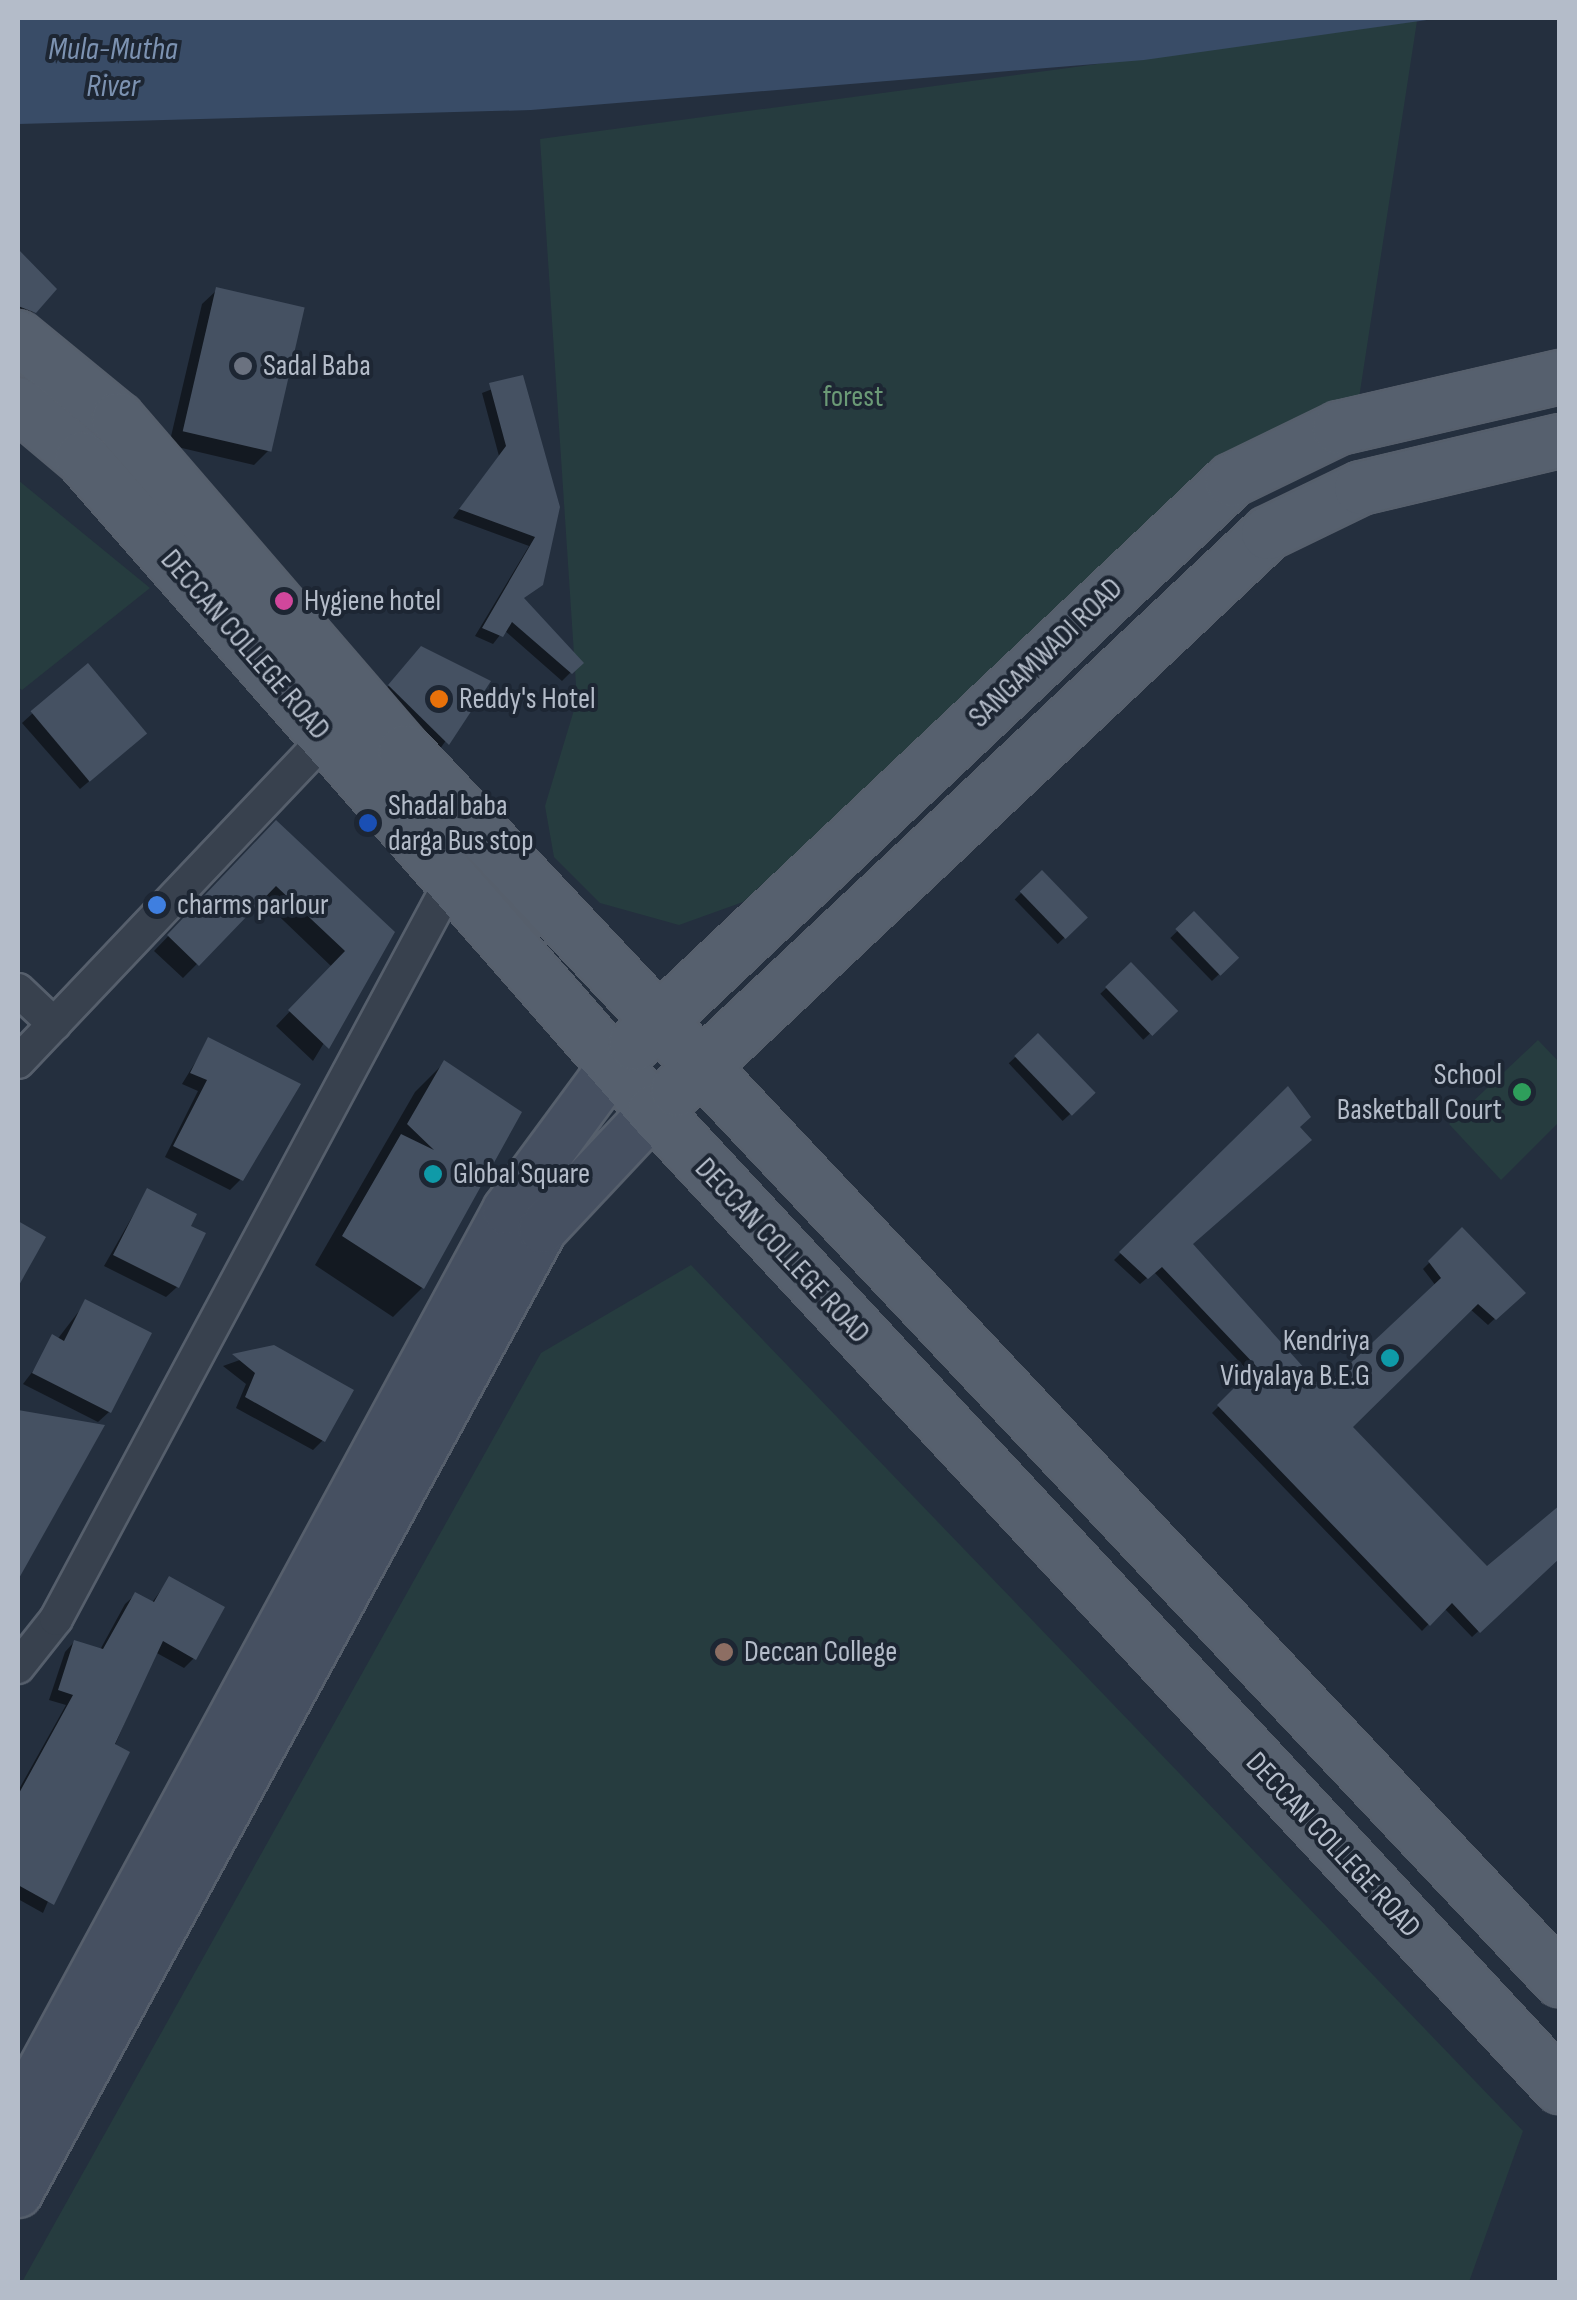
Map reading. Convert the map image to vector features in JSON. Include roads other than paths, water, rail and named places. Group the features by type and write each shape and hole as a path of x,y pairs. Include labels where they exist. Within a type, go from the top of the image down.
{"main road":[{"name":"DECCAN COLLEGE ROAD","path":"18,337 118,420 405,751 1560,1980"},
{"name":"SANGAMWADI ROAD","path":"613,1066 1232,480 1339,428 1560,377"},
{"name":"DECCAN COLLEGE ROAD","path":"18,404 82,458 613,1066 1560,2087"},
{"name":"SANGAMWADI ROAD","path":"654,1111 1268,533 1361,488 1560,441"}],"street":[{"path":"18,1062 326,738"},
{"path":"18,1667 56,1619 451,881"},
{"path":"18,990 54,1024"},
{"path":"18,2114 506,1210 613,1066"},
{"path":"18,2192 542,1229 654,1111"}],"water":[{"name":"Mula-Mutha River","path":"18,18 1441,18 1144,60 531,110 18,124"}],"place":[{"name":"Sadal Baba","path":"243,366"},
{"name":"Hygiene hotel","path":"284,601"},
{"name":"Reddy's Hotel","path":"439,699"},
{"name":"Shadal baba darga Bus stop","path":"368,823"},
{"name":"charms parlour","path":"157,905"},
{"name":"School Basketball Court","path":"1522,1092"},
{"name":"Global Square","path":"433,1174"},
{"name":"Kendriya Vidyalaya B.E.G","path":"1390,1358"},
{"name":"Deccan College","path":"724,1652"}],"park label":[{"name":"forest","path":"853,397"}]}
